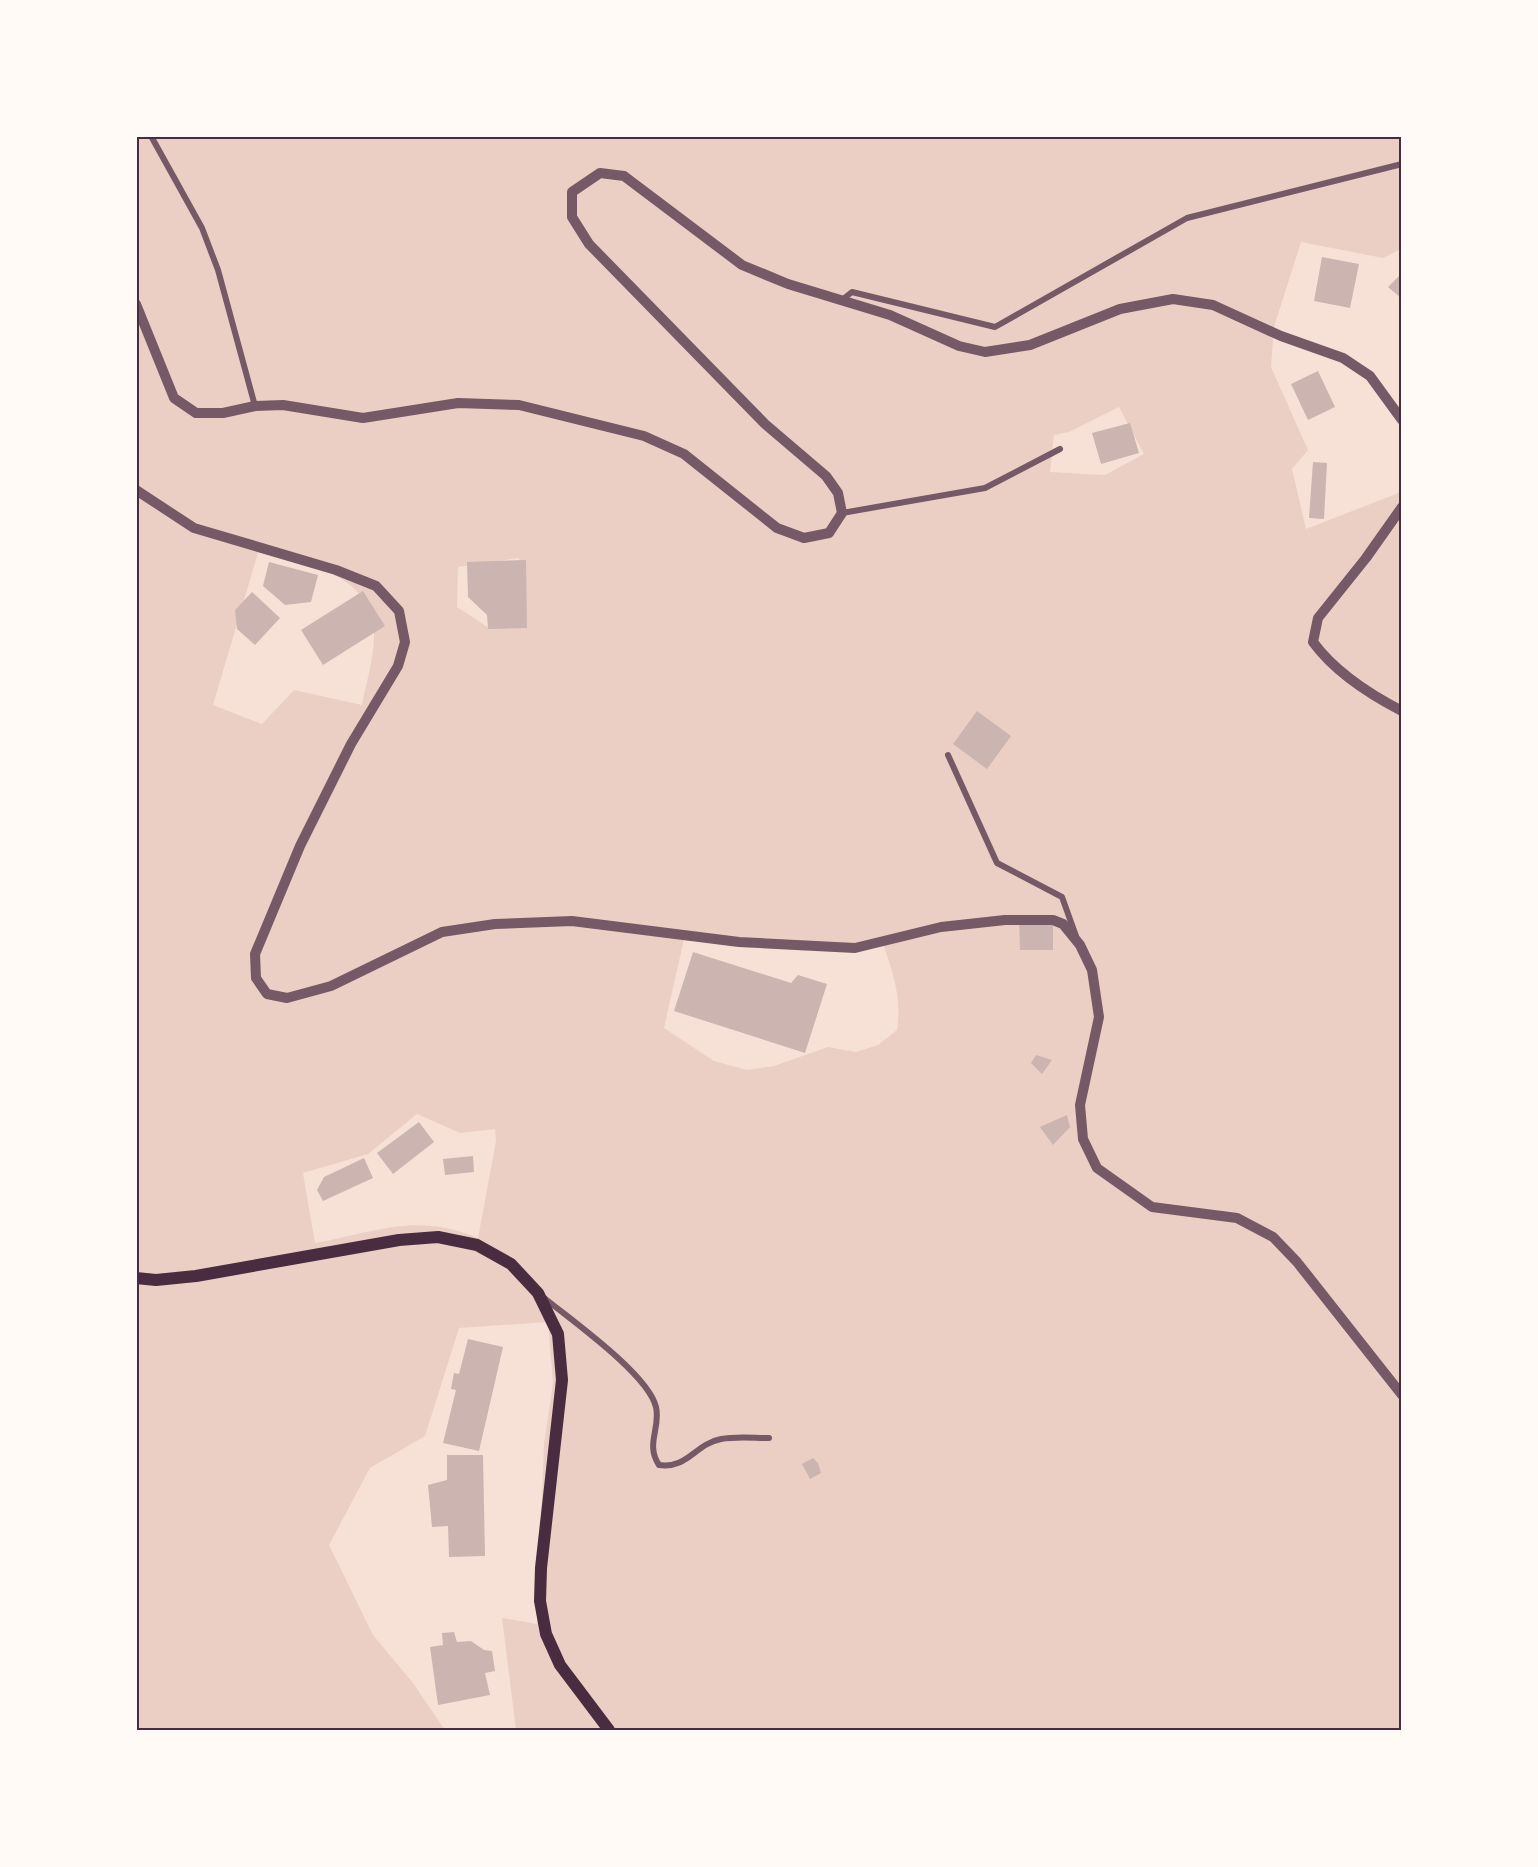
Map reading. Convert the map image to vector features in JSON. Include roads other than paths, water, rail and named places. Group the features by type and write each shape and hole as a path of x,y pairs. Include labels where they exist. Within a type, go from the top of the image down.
{"main road":[{"path":"136,1278 156,1280 196,1276 399,1240 438,1237 477,1245 511,1264 538,1293 558,1334 562,1380 541,1568 540,1601 546,1634 560,1665 609,1731"}],"street":[{"path":"151,136 202,228 218,270 255,406"},
{"path":"842,300 852,292 996,327 1187,218 1401,164"},
{"path":"136,304 174,398 196,413 224,413 255,406 283,405 363,418 458,403 519,405 644,436 684,454 777,528 804,538 829,533 842,513 838,494 826,476 765,424 589,244 572,217 572,192 600,173 624,176 742,265 788,284 890,315 958,346 985,352 1030,345 1120,309 1173,299 1214,305 1281,336 1343,358 1370,376 1401,420"},
{"path":"842,513 985,488 1060,449"},
{"path":"136,490 194,528 336,570 376,586 399,611 405,642 398,666 351,744 300,846 255,954 256,978 267,994 287,998 331,986 442,932 495,924 572,921 739,942 855,948 941,927 1038,918 1063,924 1080,945"},
{"path":"1401,507 1366,558 1318,618 1313,642 1325,659 1379,699 1401,711"},
{"path":"948,755 998,863 1062,897 1092,970 1099,1017 1080,1105 1083,1139 1096,1168 1152,1207 1237,1218 1273,1237 1297,1262 1401,1395"},
{"path":"538,1293 620,1361 650,1391 657,1410 652,1455 659,1466 670,1467 682,1463 697,1449 721,1439 769,1438"}]}
